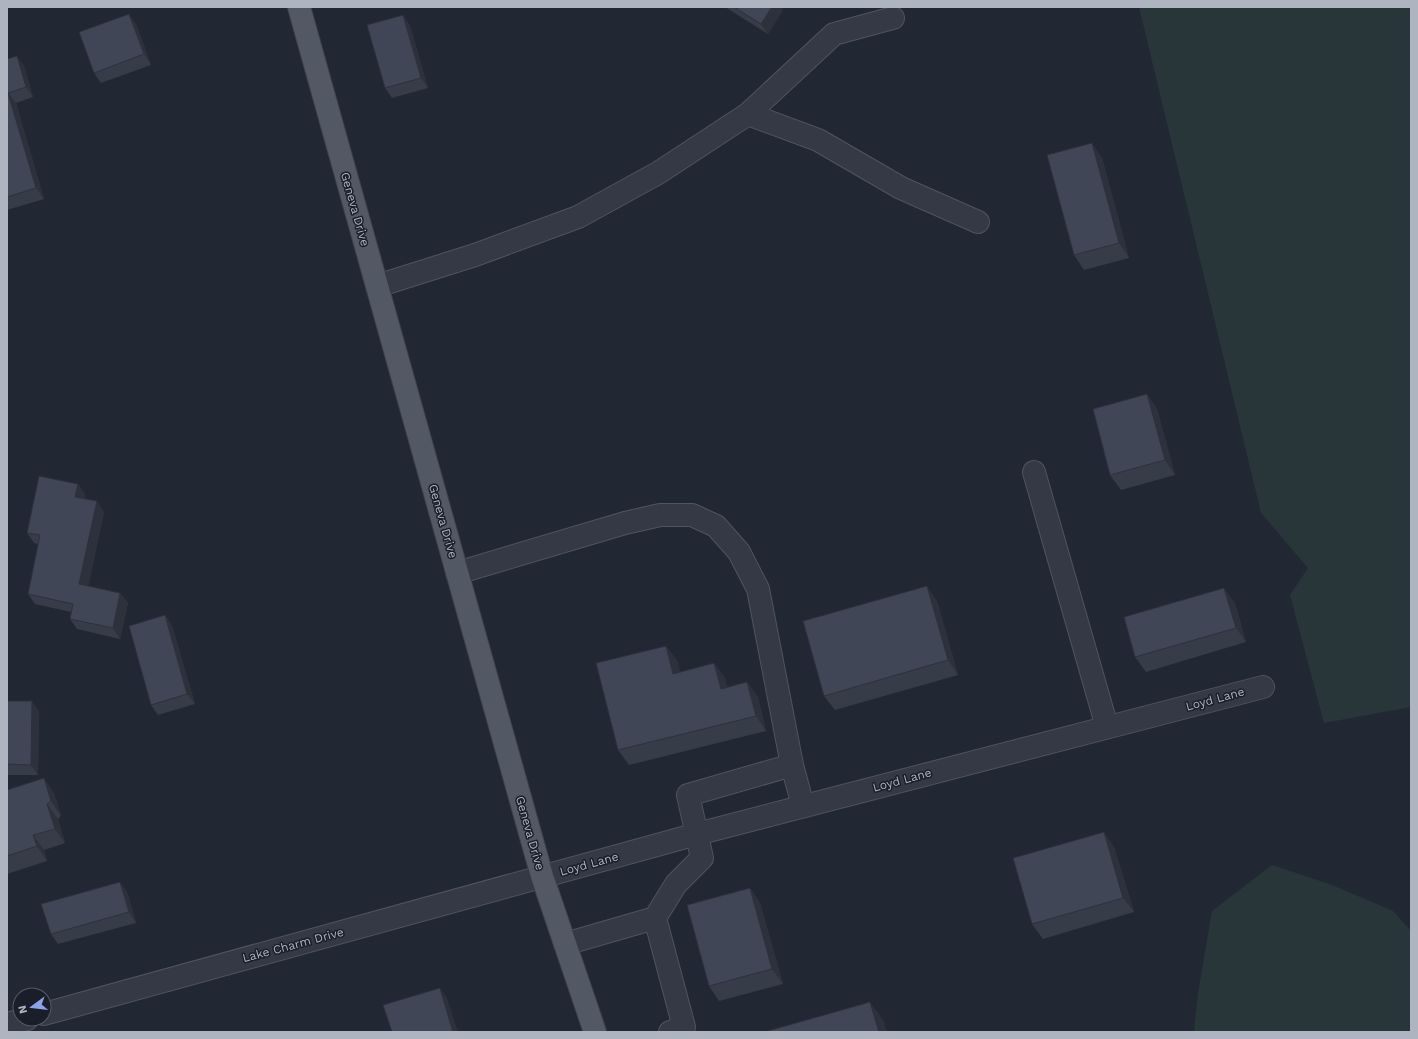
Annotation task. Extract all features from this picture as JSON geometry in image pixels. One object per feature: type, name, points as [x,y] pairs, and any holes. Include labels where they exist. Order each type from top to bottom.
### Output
[{"type":"main road","name":"Geneva Drive","points":[[299,7],[542,876],[595,1032]]},
{"type":"street","points":[[377,286],[475,255],[578,217],[658,173],[748,114],[834,34],[893,18]]},
{"type":"street","points":[[748,114],[818,140],[901,188],[978,222]]},
{"type":"street","points":[[1034,472],[1107,727]]},
{"type":"street","points":[[457,573],[625,523],[660,516],[692,515],[716,526],[739,552],[758,590],[792,765],[803,806]]},
{"type":"street","name":"Loyd Lane","points":[[542,876],[1263,686]]},
{"type":"street","points":[[565,944],[655,918],[676,884],[702,858],[688,795],[792,765]]},
{"type":"street","name":"Lake Charm Drive","points":[[52,1012],[542,876]]},
{"type":"street","points":[[655,918],[684,1027],[670,1032]]},
{"type":"shaded area","points":[[1139,7],[1411,7],[1411,707],[1324,723],[1290,595],[1308,568],[1261,513]]},
{"type":"shaded area","points":[[1272,865],[1332,885],[1393,911],[1411,931],[1411,1032],[1194,1032],[1198,993],[1212,911]]},
{"type":"building","points":[[734,7],[772,7],[761,24]]},
{"type":"building","points":[[129,14],[144,54],[94,73],[79,32]]},
{"type":"building","points":[[403,15],[421,78],[385,88],[367,25]]},
{"type":"building","points":[[17,56],[26,87],[8,93],[36,188],[7,197],[7,59]]},
{"type":"building","points":[[1092,143],[1119,243],[1074,255],[1047,155]]},
{"type":"building","points":[[1147,394],[1165,460],[1110,475],[1093,409]]},
{"type":"building","points":[[39,476],[78,484],[75,497],[97,501],[79,584],[120,593],[113,628],[70,619],[73,604],[28,594],[40,535],[27,533]]},
{"type":"building","points":[[927,586],[948,660],[824,696],[803,621]]},
{"type":"building","points":[[1224,588],[1236,628],[1135,657],[1124,617]]},
{"type":"building","points":[[165,615],[187,694],[151,705],[129,626]]},
{"type":"building","points":[[666,646],[673,674],[714,663],[721,689],[747,682],[756,716],[618,750],[596,663]]},
{"type":"building","points":[[7,701],[32,701],[31,765],[7,764]]},
{"type":"building","points":[[44,778],[51,801],[47,804],[55,829],[33,835],[37,846],[7,856],[7,790]]},
{"type":"building","points":[[1104,832],[1123,898],[1032,924],[1013,858]]},
{"type":"building","points":[[120,882],[129,912],[51,934],[41,904]]},
{"type":"building","points":[[750,888],[772,969],[709,986],[687,905]]},
{"type":"building","points":[[440,988],[453,1032],[392,1032],[383,1005]]},
{"type":"building","points":[[870,1002],[879,1032],[764,1032]]}]
